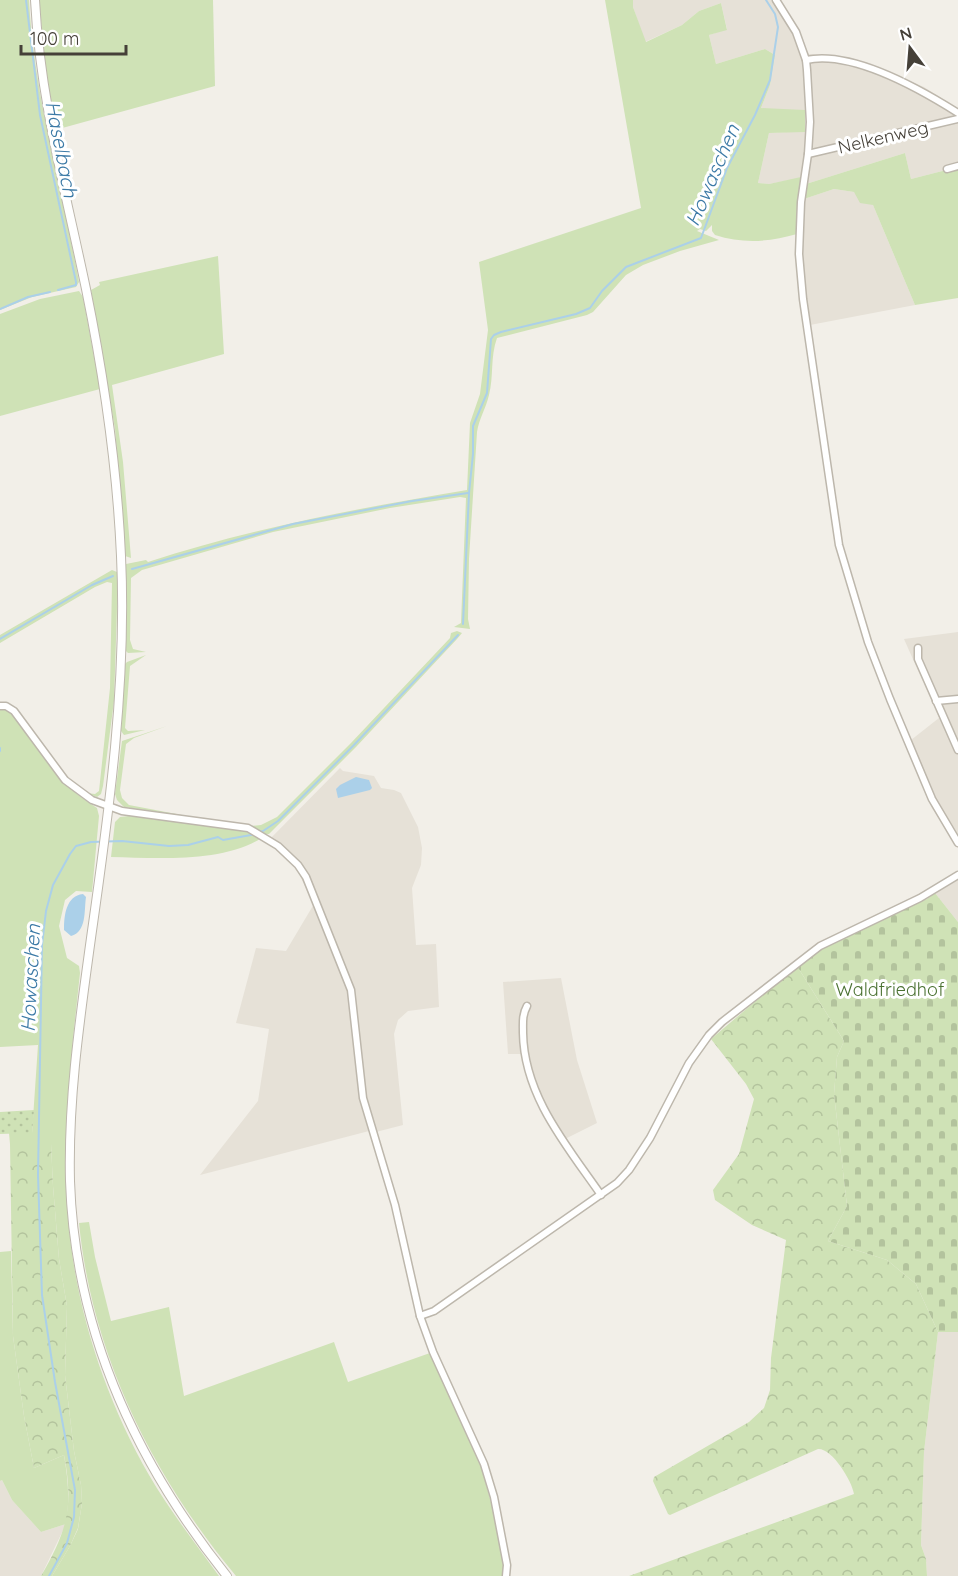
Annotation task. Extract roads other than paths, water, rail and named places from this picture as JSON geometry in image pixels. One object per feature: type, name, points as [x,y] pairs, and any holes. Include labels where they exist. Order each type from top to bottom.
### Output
[{"type":"street","points":[[35,0],[43,85],[53,141],[97,346],[115,465],[122,560],[122,641],[116,738],[73,1085],[70,1184],[76,1245],[96,1333],[130,1426],[154,1473],[184,1519],[227,1576]]},
{"type":"street","points":[[776,0],[796,32],[806,60],[810,122],[801,202],[799,254],[803,299],[839,545],[868,642],[929,793],[955,832],[958,843]]},
{"type":"street","points":[[806,60],[818,58],[836,61],[889,75],[928,94],[958,113]]},
{"type":"street","name":"Nelkenweg","points":[[808,154],[958,119]]},
{"type":"street","points":[[947,169],[958,166]]},
{"type":"street","points":[[918,648],[918,659],[958,750]]},
{"type":"street","points":[[936,701],[958,699]]},
{"type":"street","points":[[0,706],[6,706],[14,711],[65,780],[83,795],[122,811],[232,825],[252,830],[289,855],[306,877],[351,990],[363,1098],[395,1205],[420,1316],[433,1352],[484,1464],[494,1497],[507,1565],[506,1576]]},
{"type":"street","points":[[420,1316],[434,1311],[617,1183],[636,1161],[651,1138],[689,1063],[722,1022],[820,946],[920,898],[958,875]]},
{"type":"street","points":[[526,1006],[522,1015],[523,1042],[536,1093],[548,1118],[601,1194]]},
{"type":"water","points":[[356,777],[369,780],[372,788],[338,798],[336,789]]},
{"type":"water","points":[[83,894],[86,897],[82,925],[76,934],[71,936],[64,930],[67,907],[73,898]]},
{"type":"waterway","name":"Haselbach","points":[[26,0],[40,115],[76,282],[76,285],[58,290]]},
{"type":"waterway","name":"Howaschen","points":[[463,624],[473,426],[487,393],[491,339],[501,332],[576,314],[590,308],[602,291],[626,267],[701,238],[727,168],[755,115],[770,80],[778,27],[775,14],[766,0]]},
{"type":"waterway","name":"Haselbach","points":[[0,309],[28,297],[50,292]]},
{"type":"waterway","points":[[132,569],[293,524],[412,501],[468,493]]},
{"type":"waterway","points":[[0,639],[92,585],[113,576]]},
{"type":"waterway","name":"Howaschen","points":[[49,1576],[67,1543],[74,1517],[75,1490],[42,1295],[38,1175],[42,945],[46,911],[53,885],[76,846],[91,842],[122,841],[169,846],[188,845],[218,837],[223,840],[263,831],[278,821],[353,746],[458,635]]},
{"type":"park label","name":"Waldfriedhof","points":[[890,989]]}]
